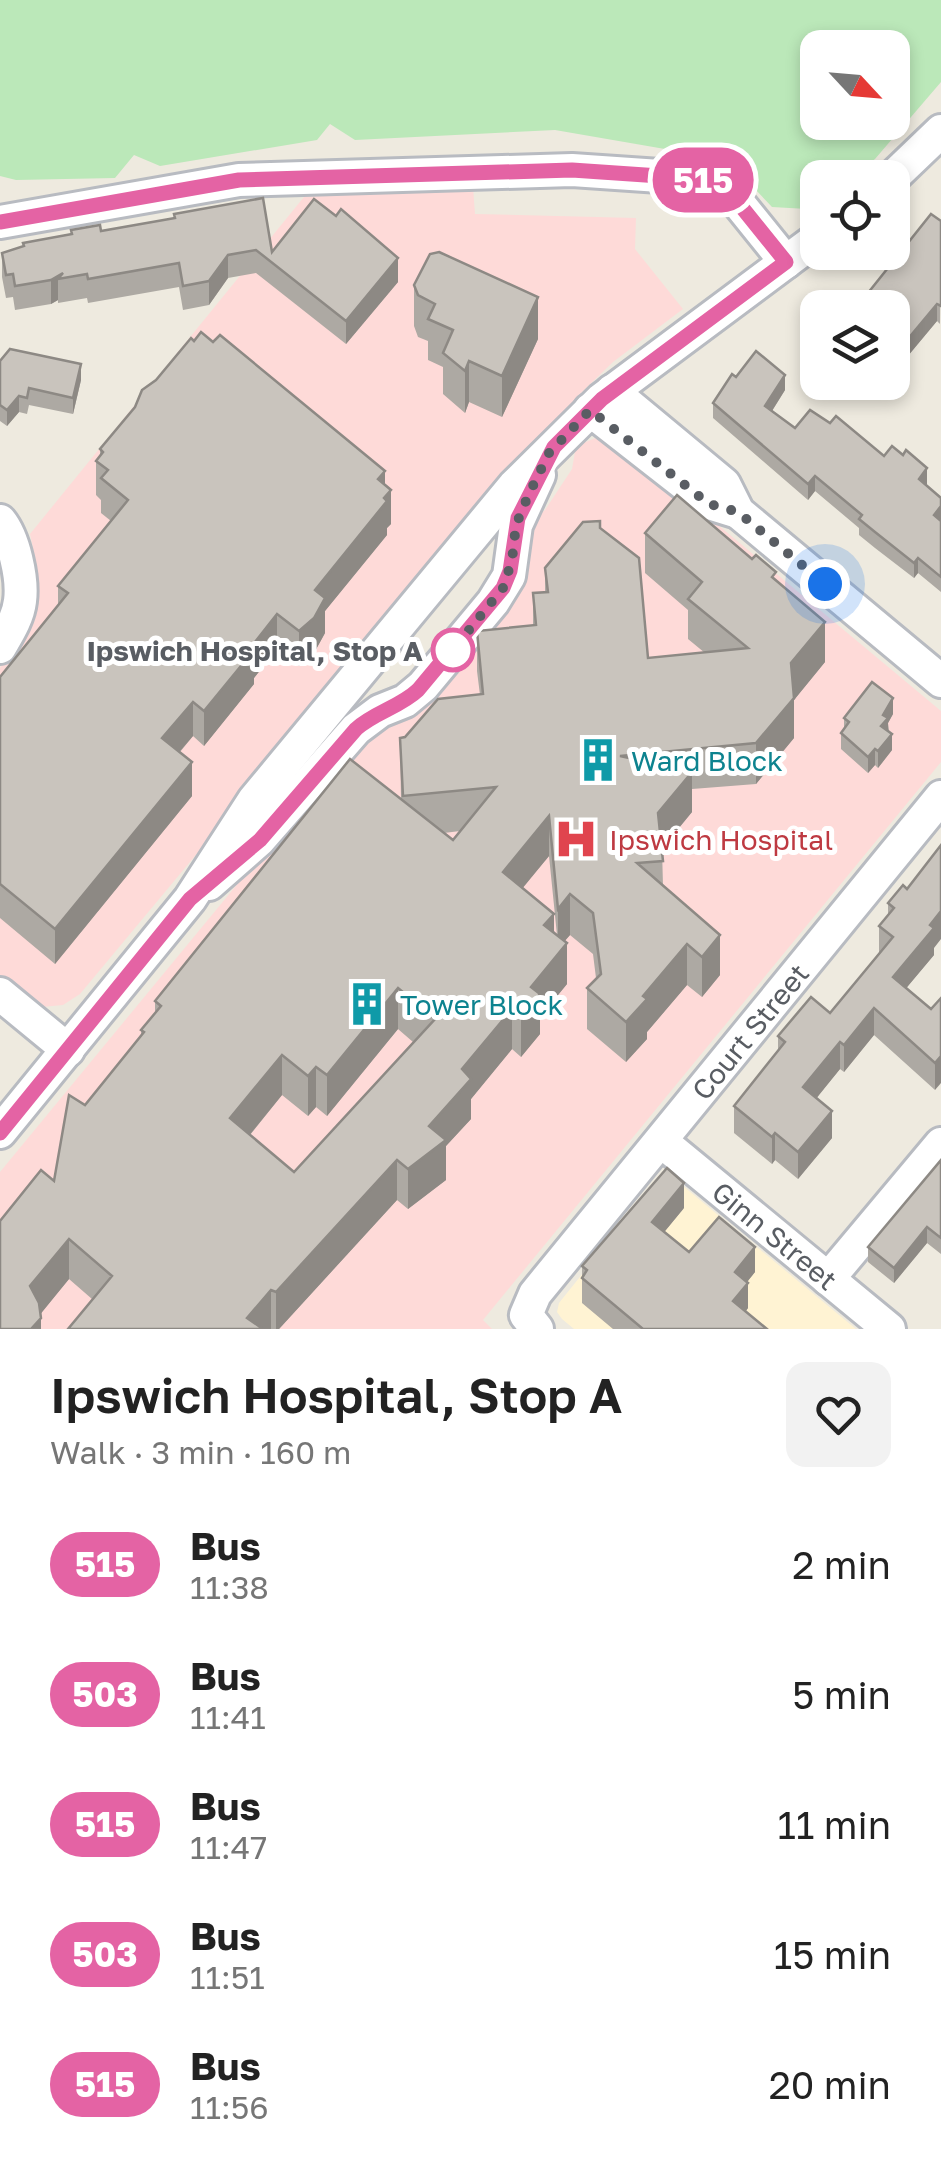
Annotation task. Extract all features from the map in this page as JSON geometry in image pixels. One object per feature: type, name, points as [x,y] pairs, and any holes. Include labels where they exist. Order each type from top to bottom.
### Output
[{"type":"street","points":[[910,161],[941,131]]},
{"type":"street","points":[[0,222],[239,180],[572,170],[712,183],[736,200],[786,262]]},
{"type":"street","points":[[0,1132],[194,892],[246,811],[514,486],[601,400],[800,252]]},
{"type":"street","points":[[601,400],[709,504],[738,512],[941,681]]},
{"type":"street","points":[[194,892],[260,840],[367,720],[423,686],[493,602],[507,580],[518,518],[549,453]]},
{"type":"street","points":[[0,521],[13,551],[20,601],[12,627],[0,647]]},
{"type":"street","points":[[448,566],[487,554],[500,562],[507,580]]},
{"type":"street","points":[[354,679],[368,698],[399,704]]},
{"type":"street","name":"Court Street","points":[[537,1329],[527,1317],[527,1308],[559,1264],[941,797]]},
{"type":"street","points":[[0,994],[68,1050]]},
{"type":"street","name":"Ginn Street","points":[[661,1141],[889,1329]]},
{"type":"street","points":[[828,1279],[941,1144]]},
{"type":"shaded area","points":[[473,187],[475,214],[636,218],[635,249],[683,309],[613,362],[581,393],[80,994],[63,1005],[41,1007],[0,982],[0,668],[30,619],[37,597],[37,567],[30,534],[308,192]]},
{"type":"shaded area","name":"Ipswich Hospital","points":[[598,437],[621,444],[941,711],[941,762],[483,1320],[492,1329],[0,1329],[0,1172],[362,733],[403,712],[529,522],[545,510],[572,469],[576,446]]},
{"type":"shaded area","points":[[677,1181],[856,1329],[574,1329],[557,1312],[559,1303],[656,1182]]},
{"type":"green space","points":[[0,0],[941,0],[941,82],[910,118],[910,30],[800,30],[800,140],[891,140],[874,160],[800,160],[800,209],[772,207],[737,170],[717,158],[555,130],[355,140],[330,124],[317,140],[160,166],[134,155],[115,178],[16,180],[0,176]]},
{"type":"building","points":[[263,198],[272,252],[314,199],[336,216],[341,209],[398,258],[346,321],[256,250],[228,255],[209,281],[183,286],[179,263],[88,279],[87,274],[58,279],[63,273],[51,280],[15,286],[13,274],[6,275],[2,253],[24,246],[23,243],[72,234],[71,230],[100,225],[101,231]]},
{"type":"building","points":[[931,214],[941,221],[941,306],[937,304],[910,336],[910,290],[870,290],[886,270],[910,270],[910,240]]},
{"type":"building","points":[[439,252],[538,297],[502,376],[469,361],[465,371],[443,353],[453,330],[428,319],[435,304],[418,295],[414,285],[430,254]]},
{"type":"building","points":[[201,332],[213,342],[220,335],[385,471],[378,479],[391,490],[384,498],[387,501],[315,590],[325,598],[314,618],[299,631],[277,614],[251,647],[254,650],[204,711],[193,702],[162,738],[192,762],[55,929],[0,884],[0,677],[68,593],[58,586],[128,500],[101,478],[108,470],[96,461],[103,452],[100,449],[135,407],[142,390]]},
{"type":"building","points":[[10,349],[81,364],[73,398],[29,388],[27,398],[19,396],[7,410],[0,405],[0,361]]},
{"type":"building","points":[[756,351],[785,375],[765,406],[795,428],[810,410],[830,423],[836,416],[884,456],[892,446],[903,455],[906,450],[927,468],[919,479],[941,498],[941,506],[934,515],[941,521],[941,577],[918,558],[914,563],[875,532],[859,519],[862,515],[815,476],[808,484],[713,403],[732,374],[736,377]]},
{"type":"building","points":[[677,495],[752,559],[756,555],[776,572],[772,577],[825,622],[791,663],[794,698],[756,743],[620,756],[692,772],[658,813],[663,861],[637,863],[720,935],[702,957],[687,944],[626,1022],[587,988],[601,974],[593,913],[570,894],[558,909],[549,816],[503,872],[554,914],[544,925],[567,943],[531,987],[540,994],[521,1016],[512,1009],[462,1069],[471,1079],[429,1126],[446,1140],[408,1169],[397,1160],[276,1292],[271,1290],[247,1318],[263,1329],[68,1329],[112,1276],[69,1239],[30,1286],[41,1318],[31,1329],[0,1329],[0,1221],[41,1170],[54,1181],[69,1095],[85,1105],[144,1032],[141,1030],[161,1006],[155,1001],[350,759],[453,840],[496,787],[403,796],[400,738],[438,699],[483,694],[477,631],[536,625],[533,593],[548,592],[545,568],[583,522],[600,521],[600,528],[639,558],[648,658],[748,648],[688,599],[702,582],[645,533]],"holes":[[[398,988],[435,1019],[294,1172],[230,1118],[282,1055],[308,1076],[316,1067],[327,1075]]]},
{"type":"building","points":[[872,682],[893,698],[883,715],[888,718],[881,726],[892,734],[868,757],[841,733],[849,722],[844,718]]},
{"type":"building","points":[[941,845],[941,911],[930,925],[934,928],[893,977],[931,1009],[941,998],[941,1056],[935,1063],[874,1008],[803,1087],[832,1111],[798,1152],[734,1106],[785,1042],[778,1036],[811,997],[830,1013],[893,937],[879,926],[894,908],[888,903],[903,885],[907,889]]},
{"type":"building","points":[[941,1160],[941,1238],[927,1227],[894,1268],[868,1247]]},
{"type":"building","points":[[667,1168],[684,1183],[652,1222],[689,1252],[719,1217],[755,1247],[735,1272],[748,1283],[733,1301],[767,1329],[643,1329],[582,1278],[587,1270],[582,1266]]},
{"type":"bus line","name":"515","points":[[0,222],[239,180],[572,170],[712,183],[736,200],[786,262],[602,399],[554,447],[518,518],[509,576],[493,602],[418,690],[356,729],[260,840],[190,899],[0,1133]]},
{"type":"place","name":"Ipswich Hospital, Stop A","points":[[453,650]]},
{"type":"place","name":"Ward Block","points":[[598,760]]},
{"type":"place","name":"Ipswich Hospital","points":[[576,839]]},
{"type":"place","name":"Tower Block","points":[[367,1004]]},
{"type":"route","points":[[453,650],[444,661],[503,588],[510,571],[518,518],[549,453],[590,410],[709,504],[738,512],[825,584]]}]
